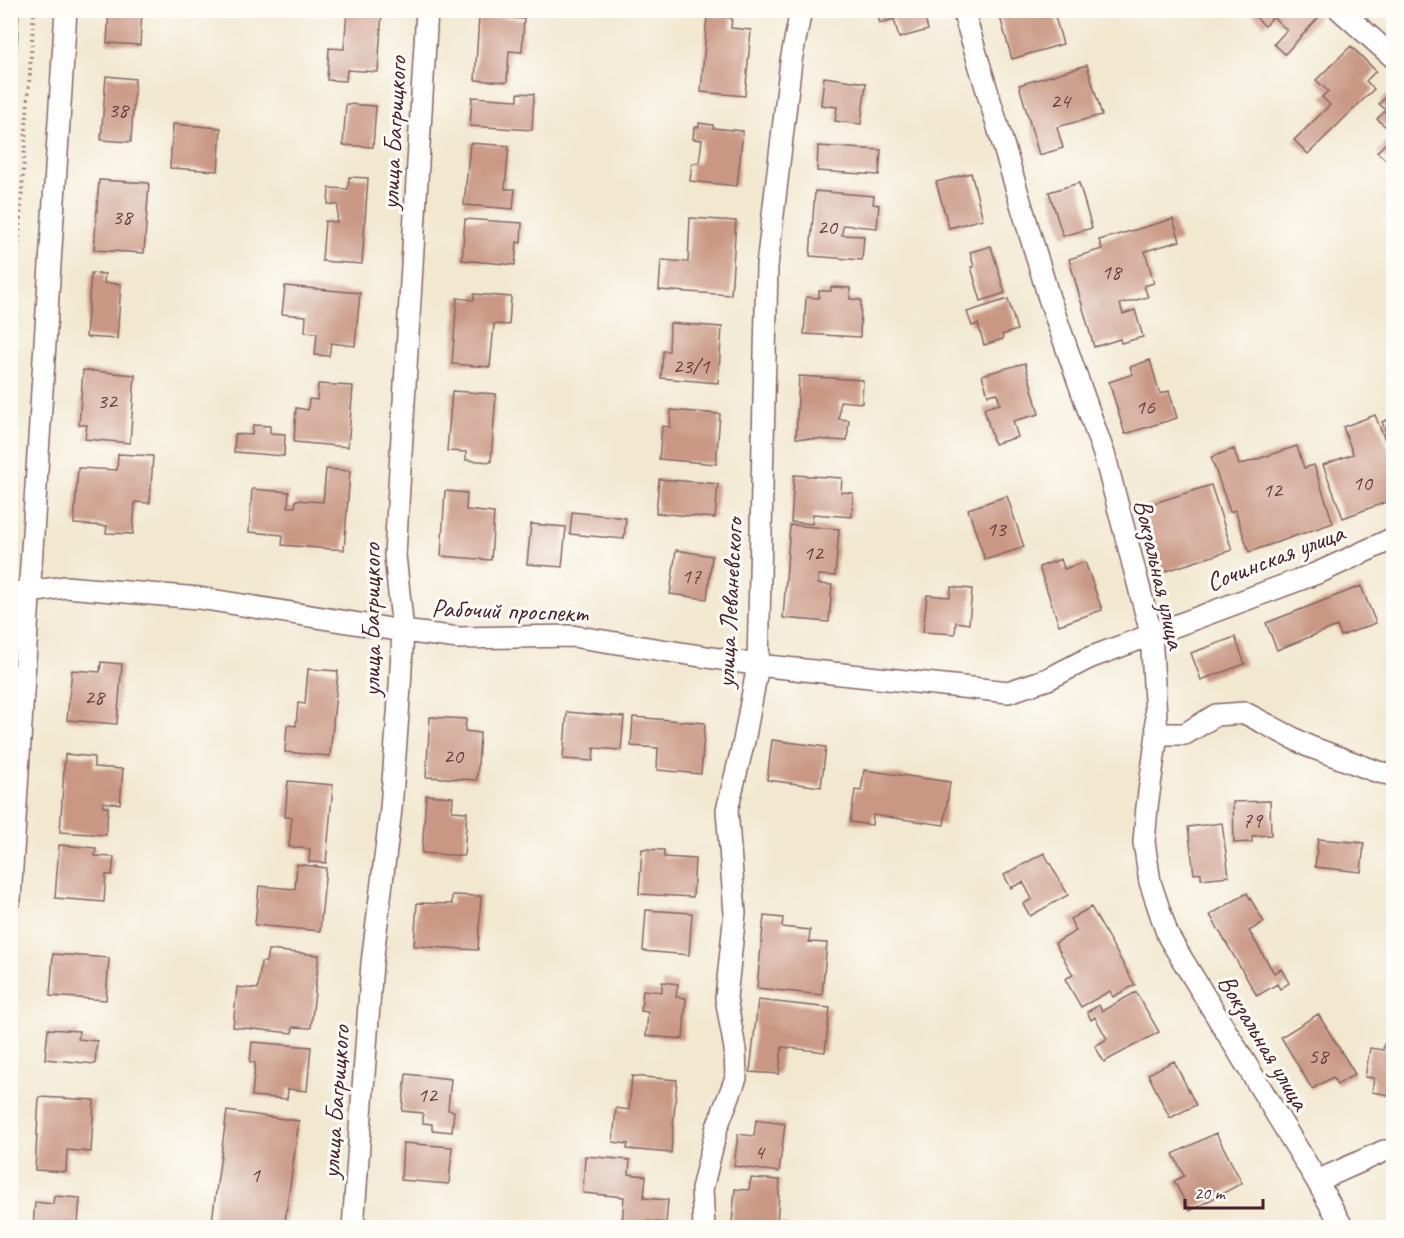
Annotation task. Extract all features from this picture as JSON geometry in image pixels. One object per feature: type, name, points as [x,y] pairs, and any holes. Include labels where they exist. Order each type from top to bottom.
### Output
[{"type":"street","points":[[10,899],[20,592],[66,10]]},
{"type":"street","name":"улица Багрицкого","points":[[353,1227],[372,963],[391,809],[403,631],[395,555],[427,10]]},
{"type":"street","name":"улица Леваневского","points":[[704,1227],[702,1189],[717,1127],[736,1078],[735,1049],[726,998],[735,913],[727,810],[744,741],[758,665],[767,266],[790,61],[801,10]]},
{"type":"street","name":"Вокзальная улица","points":[[963,10],[1049,298],[1105,456],[1152,633],[1157,734],[1144,842],[1150,882],[1168,936],[1343,1227]]},
{"type":"street","points":[[1340,10],[1394,58]]},
{"type":"street","name":"Сочинская улица","points":[[1008,692],[1048,680],[1089,658],[1152,633],[1320,572],[1394,538]]},
{"type":"street","name":"Рабочий проспект","points":[[20,592],[65,587],[199,598],[459,638],[572,636],[758,665],[1008,692]]},
{"type":"street","points":[[1157,734],[1185,734],[1216,715],[1245,713],[1308,746],[1378,772],[1394,775]]},
{"type":"street","points":[[1317,1181],[1384,1151],[1394,1151]]},
{"type":"path","points":[[10,369],[34,10]]},
{"type":"building","points":[[10,10],[19,10],[17,49],[10,49]]},
{"type":"building","points":[[109,10],[142,10],[140,45],[107,43]]},
{"type":"building","points":[[347,10],[382,10],[378,72],[347,70],[346,81],[327,80],[329,48],[344,49]]},
{"type":"building","points":[[876,10],[923,10],[928,30],[899,38],[894,19],[880,23]]},
{"type":"building","points":[[998,10],[1053,10],[1063,44],[1012,59]]},
{"type":"building","points":[[1256,10],[1312,10],[1319,17],[1285,54],[1274,44],[1287,30],[1273,17],[1265,26],[1252,14]]},
{"type":"building","points":[[707,15],[732,18],[731,28],[751,30],[745,96],[701,92]]},
{"type":"building","points":[[479,16],[524,19],[522,52],[509,51],[507,82],[475,80]]},
{"type":"building","points":[[1351,46],[1376,71],[1366,81],[1374,89],[1308,154],[1294,140],[1330,105],[1322,97],[1328,91],[1316,80]]},
{"type":"building","points":[[1087,65],[1102,115],[1057,127],[1063,148],[1039,155],[1019,85]]},
{"type":"building","points":[[106,76],[135,79],[131,142],[101,140]]},
{"type":"building","points":[[824,77],[866,83],[861,124],[835,121],[837,107],[821,105]]},
{"type":"building","points":[[1394,89],[1394,134],[1377,119],[1386,110],[1379,104]]},
{"type":"building","points":[[518,93],[534,94],[532,130],[470,126],[472,97],[518,100]]},
{"type":"building","points":[[346,104],[376,106],[373,147],[343,145]]},
{"type":"building","points":[[699,123],[713,125],[713,128],[743,131],[737,186],[690,181],[692,163],[699,163],[702,140],[693,139],[694,127],[699,127]]},
{"type":"building","points":[[173,124],[221,128],[218,171],[170,168]]},
{"type":"building","points":[[1394,135],[1394,167],[1377,152]]},
{"type":"building","points":[[470,143],[509,146],[505,189],[515,189],[513,209],[464,205]]},
{"type":"building","points":[[818,146],[881,150],[879,175],[817,171]]},
{"type":"building","points":[[971,173],[983,219],[949,228],[936,182]]},
{"type":"building","points":[[349,177],[368,178],[362,264],[322,261],[325,221],[337,222],[338,205],[328,204],[329,188],[348,189]]},
{"type":"building","points":[[99,180],[149,183],[144,253],[94,250]]},
{"type":"building","points":[[1079,183],[1092,228],[1063,236],[1049,192]]},
{"type":"building","points":[[815,191],[874,196],[873,204],[879,205],[877,228],[843,225],[842,235],[864,236],[862,260],[810,256]]},
{"type":"building","points":[[690,218],[736,221],[731,295],[659,290],[661,260],[688,262]]},
{"type":"building","points":[[465,219],[522,223],[521,243],[517,242],[515,265],[462,260]]},
{"type":"building","points":[[1173,219],[1180,241],[1145,251],[1154,283],[1144,286],[1148,297],[1120,304],[1123,314],[1135,310],[1143,337],[1121,343],[1120,339],[1094,347],[1069,259],[1102,249],[1099,240]]},
{"type":"building","points":[[991,246],[1005,293],[981,301],[971,267],[974,267],[970,252]]},
{"type":"building","points":[[91,273],[105,274],[104,283],[121,284],[117,339],[86,337]]},
{"type":"building","points":[[285,286],[360,293],[355,346],[331,343],[329,356],[315,355],[317,333],[305,332],[306,316],[282,314]]},
{"type":"building","points":[[831,287],[850,288],[850,299],[861,300],[860,337],[804,334],[806,297],[819,298],[819,291],[831,291]]},
{"type":"building","points":[[474,294],[511,297],[509,325],[494,324],[490,367],[452,364],[457,298],[474,300]]},
{"type":"building","points":[[1008,299],[1017,330],[1002,335],[1003,339],[984,345],[978,324],[972,326],[967,312]]},
{"type":"building","points":[[670,323],[722,327],[718,383],[661,378],[663,351],[669,351]]},
{"type":"building","points":[[1150,360],[1160,394],[1169,391],[1177,418],[1125,434],[1109,382],[1133,374],[1130,367]]},
{"type":"building","points":[[1025,363],[1039,414],[1013,421],[1018,437],[994,444],[984,408],[1000,404],[997,393],[988,395],[982,375]]},
{"type":"building","points":[[83,370],[135,375],[130,443],[85,439],[87,425],[79,425]]},
{"type":"building","points":[[799,376],[863,380],[862,403],[840,401],[839,419],[849,420],[847,441],[796,438]]},
{"type":"building","points":[[318,384],[353,386],[348,447],[294,442],[296,408],[308,410],[309,399],[317,400]]},
{"type":"building","points":[[452,391],[496,394],[491,462],[466,460],[466,452],[447,451]]},
{"type":"building","points":[[671,410],[720,414],[716,464],[659,459],[662,426],[670,427]]},
{"type":"building","points":[[1375,415],[1394,462],[1394,499],[1343,518],[1323,465],[1353,454],[1343,427]]},
{"type":"building","points":[[1394,417],[1394,449],[1393,449],[1382,422]]},
{"type":"building","points":[[253,425],[270,426],[270,433],[285,434],[284,456],[234,452],[235,434],[252,435]]},
{"type":"building","points":[[1297,446],[1304,468],[1314,465],[1333,523],[1249,552],[1235,510],[1230,512],[1211,457],[1234,449],[1239,465]]},
{"type":"building","points":[[118,454],[153,456],[150,503],[135,502],[133,534],[106,533],[107,526],[74,524],[78,468],[117,470]]},
{"type":"building","points":[[326,469],[350,471],[344,550],[282,545],[283,535],[249,532],[252,489],[289,492],[288,507],[295,507],[296,500],[323,502]]},
{"type":"building","points":[[794,475],[842,478],[841,492],[853,493],[852,517],[813,514],[812,524],[791,522]]},
{"type":"building","points":[[659,479],[718,484],[715,518],[656,513]]},
{"type":"building","points":[[1211,485],[1232,550],[1163,572],[1142,507]]},
{"type":"building","points":[[445,491],[467,493],[466,510],[494,513],[491,560],[441,556]]},
{"type":"building","points":[[1007,496],[1024,547],[985,560],[968,509]]},
{"type":"building","points":[[572,512],[626,518],[624,539],[570,534]]},
{"type":"building","points":[[531,524],[566,527],[562,567],[527,564]]},
{"type":"building","points":[[790,525],[839,529],[835,576],[818,575],[818,584],[832,585],[829,622],[783,618]]},
{"type":"building","points":[[676,550],[712,556],[707,599],[670,594]]},
{"type":"building","points":[[1061,559],[1064,569],[1085,562],[1102,610],[1059,625],[1039,567]]},
{"type":"building","points":[[1361,586],[1376,623],[1341,636],[1337,626],[1277,650],[1266,623]]},
{"type":"building","points":[[951,587],[972,589],[969,624],[956,622],[955,634],[923,632],[927,595],[950,597]]},
{"type":"building","points":[[1235,637],[1245,664],[1201,680],[1191,653]]},
{"type":"building","points":[[101,662],[122,664],[117,724],[67,720],[72,670],[100,672]]},
{"type":"building","points":[[308,669],[338,671],[330,756],[285,752],[287,725],[296,726],[298,703],[305,704]]},
{"type":"building","points":[[567,712],[624,717],[621,750],[594,748],[593,761],[563,759]]},
{"type":"building","points":[[430,717],[466,719],[465,731],[480,733],[477,780],[426,777]]},
{"type":"building","points":[[633,717],[705,723],[701,774],[657,770],[658,748],[631,746]]},
{"type":"building","points":[[772,740],[826,747],[821,787],[767,780]]},
{"type":"building","points":[[65,754],[94,757],[94,767],[123,769],[120,804],[103,802],[103,807],[108,807],[106,835],[60,832]]},
{"type":"building","points":[[864,770],[950,782],[944,825],[873,815],[872,825],[850,822],[855,790],[861,791]]},
{"type":"building","points":[[288,781],[333,785],[326,863],[309,862],[310,849],[289,847],[292,817],[285,817]]},
{"type":"building","points":[[426,795],[453,797],[452,811],[467,812],[464,856],[422,853]]},
{"type":"building","points":[[1270,801],[1271,835],[1252,836],[1252,842],[1234,843],[1233,802]]},
{"type":"building","points":[[1222,823],[1229,876],[1201,879],[1201,873],[1194,874],[1188,827]]},
{"type":"building","points":[[1318,839],[1364,843],[1361,872],[1315,867]]},
{"type":"building","points":[[59,845],[96,848],[95,856],[114,857],[112,875],[106,875],[104,902],[55,898]]},
{"type":"building","points":[[642,849],[664,850],[664,857],[695,859],[693,897],[639,894]]},
{"type":"building","points":[[1044,853],[1068,895],[1030,916],[1023,904],[1032,899],[1023,882],[1011,888],[1004,875]]},
{"type":"building","points":[[297,864],[326,868],[320,931],[255,925],[259,886],[295,889]]},
{"type":"building","points":[[1247,893],[1264,922],[1249,931],[1274,973],[1281,969],[1289,983],[1280,989],[1277,984],[1257,996],[1210,915]]},
{"type":"building","points":[[452,895],[481,896],[478,950],[414,946],[417,903],[452,904]]},
{"type":"building","points":[[1091,907],[1135,985],[1113,997],[1110,991],[1081,1007],[1065,979],[1073,975],[1055,943],[1076,931],[1070,919]]},
{"type":"building","points":[[646,910],[692,913],[689,955],[643,951]]},
{"type":"building","points":[[764,916],[783,918],[782,927],[810,930],[809,942],[827,943],[822,995],[757,988]]},
{"type":"building","points":[[268,950],[319,955],[311,1028],[293,1027],[292,1033],[233,1027],[237,987],[258,989],[261,962],[266,962]]},
{"type":"building","points":[[53,954],[109,958],[106,1000],[50,996]]},
{"type":"building","points":[[662,982],[678,984],[676,997],[686,998],[683,1039],[646,1036],[648,1012],[641,1011],[643,990],[662,992]]},
{"type":"building","points":[[1136,992],[1159,1032],[1104,1062],[1095,1046],[1107,1039],[1095,1017],[1091,1020],[1087,1012],[1099,1005],[1102,1011]]},
{"type":"building","points":[[758,1000],[830,1008],[825,1052],[782,1047],[779,1074],[750,1072]]},
{"type":"building","points":[[1318,1014],[1355,1074],[1337,1085],[1333,1077],[1312,1089],[1281,1037]]},
{"type":"building","points":[[48,1029],[79,1031],[78,1039],[97,1041],[95,1064],[45,1059]]},
{"type":"building","points":[[252,1042],[311,1047],[307,1091],[288,1089],[287,1099],[252,1096],[255,1063],[250,1062]]},
{"type":"building","points":[[1384,1044],[1394,1045],[1394,1096],[1372,1092],[1374,1078],[1365,1077],[1370,1048],[1383,1050]]},
{"type":"building","points":[[1174,1061],[1196,1105],[1170,1118],[1148,1074]]},
{"type":"building","points":[[406,1074],[451,1079],[448,1110],[454,1111],[452,1132],[432,1130],[432,1124],[423,1123],[423,1113],[402,1111]]},
{"type":"building","points":[[632,1076],[677,1080],[671,1153],[627,1149],[628,1144],[613,1142],[616,1108],[629,1110]]},
{"type":"building","points":[[39,1097],[94,1100],[91,1152],[67,1150],[66,1172],[35,1170]]},
{"type":"building","points":[[227,1111],[299,1121],[284,1228],[211,1228]]},
{"type":"building","points":[[756,1120],[785,1124],[779,1172],[734,1166],[738,1134],[754,1136]]},
{"type":"building","points":[[1216,1133],[1242,1183],[1190,1211],[1174,1181],[1184,1176],[1173,1154]]},
{"type":"building","points":[[403,1143],[452,1147],[449,1184],[401,1180]]},
{"type":"building","points":[[585,1156],[630,1160],[629,1174],[646,1176],[644,1198],[668,1200],[666,1223],[647,1221],[646,1227],[622,1225],[624,1197],[583,1193]]},
{"type":"building","points":[[751,1178],[780,1180],[777,1224],[787,1225],[787,1228],[758,1228],[758,1225],[732,1223],[735,1189],[749,1190]]},
{"type":"building","points":[[54,1196],[80,1198],[78,1224],[89,1225],[88,1228],[33,1228],[35,1202],[53,1204]]}]
